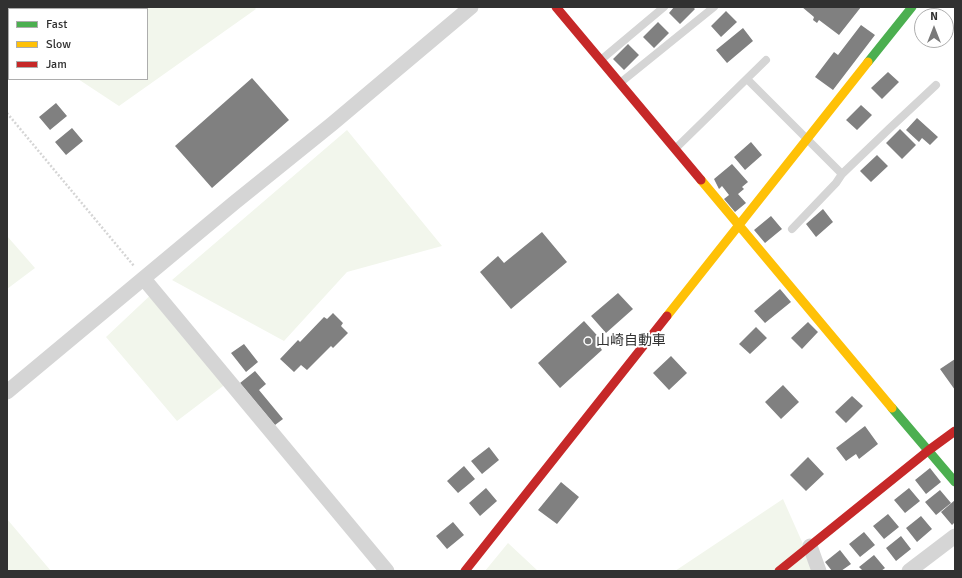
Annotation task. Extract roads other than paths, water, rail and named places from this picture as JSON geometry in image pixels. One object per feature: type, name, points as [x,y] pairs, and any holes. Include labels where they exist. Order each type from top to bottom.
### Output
[{"type":"street","points":[[7,392],[234,203],[332,124],[471,7]]},
{"type":"street","points":[[556,7],[955,482]]},
{"type":"street","points":[[465,571],[912,7]]},
{"type":"street","points":[[144,278],[387,571]]},
{"type":"street","points":[[779,571],[929,450],[955,431]]},
{"type":"street","points":[[909,571],[955,536]]},
{"type":"street","points":[[810,546],[819,571]]},
{"type":"lane","points":[[601,60],[664,7]]},
{"type":"lane","points":[[620,83],[714,7]]},
{"type":"lane","points":[[675,149],[766,60]]},
{"type":"lane","points":[[747,79],[842,174]]},
{"type":"lane","points":[[792,229],[836,183],[842,174],[936,85]]},
{"type":"place","name":"山崎自動車","points":[[588,341]]}]
